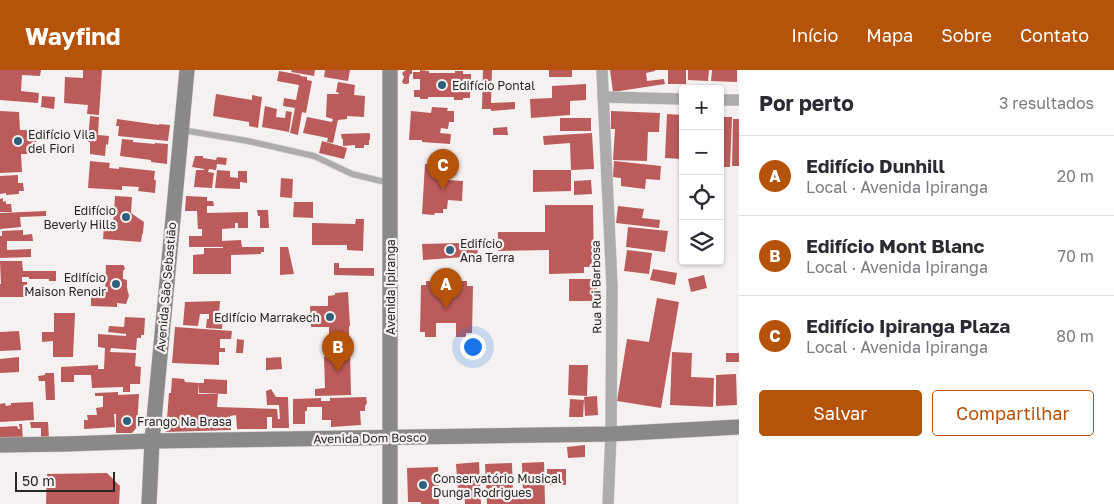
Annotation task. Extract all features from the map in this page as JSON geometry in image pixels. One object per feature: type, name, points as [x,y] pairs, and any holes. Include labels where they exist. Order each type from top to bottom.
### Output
[{"type":"street","name":"Avenida São Sebastião","points":[[148,504],[152,441],[187,70]]},
{"type":"street","name":"Avenida Ipiranga","points":[[390,70],[390,504]]},
{"type":"street","name":"Rua Rui Barbosa","points":[[602,70],[612,287],[611,434],[608,504]]},
{"type":"street","points":[[603,97],[679,99]]},
{"type":"street","points":[[724,100],[739,100]]},
{"type":"street","name":"Avenida Dom Bosco","points":[[0,445],[611,434],[739,427]]},
{"type":"lane","points":[[181,130],[248,141],[314,156],[352,174],[390,182]]},
{"type":"building","points":[[0,70],[41,70],[40,76],[22,75],[21,91],[39,93],[38,103],[0,100]]},
{"type":"building","points":[[83,70],[102,70],[99,115],[87,114],[88,105],[64,103],[65,77],[83,78]]},
{"type":"building","points":[[292,70],[315,70],[314,76],[291,72]]},
{"type":"building","points":[[325,70],[350,70],[348,81],[324,77]]},
{"type":"building","points":[[406,70],[412,70],[412,74],[410,74],[409,83],[404,84],[402,82],[404,77],[402,73]]},
{"type":"building","name":"Edifício Pontal","points":[[420,70],[429,71],[429,73],[455,73],[455,71],[463,71],[463,74],[471,74],[471,80],[465,80],[465,91],[470,91],[470,98],[454,100],[454,97],[428,97],[428,99],[420,99],[420,97],[414,97],[414,90],[420,90],[420,79],[413,79],[413,72],[420,72]]},
{"type":"building","points":[[483,70],[492,70],[491,103],[515,102],[515,109],[491,111],[491,109],[482,109]]},
{"type":"building","points":[[549,70],[572,70],[572,77],[549,77]]},
{"type":"building","points":[[610,70],[655,70],[646,73],[647,81],[664,79],[665,84],[613,92]]},
{"type":"building","points":[[668,70],[686,70],[686,84],[668,84]]},
{"type":"building","points":[[688,70],[709,70],[708,81],[688,80]]},
{"type":"building","points":[[712,70],[737,70],[737,82],[711,81]]},
{"type":"building","points":[[279,71],[301,75],[307,77],[307,80],[312,81],[306,113],[302,112],[298,135],[290,133],[295,108],[283,106],[284,98],[296,100],[299,85],[277,81]]},
{"type":"building","points":[[338,82],[355,85],[354,95],[365,96],[364,117],[347,116],[347,119],[338,120],[333,143],[327,142],[328,138],[303,133],[307,117],[332,122],[333,119],[326,117],[327,94],[339,94],[336,92]]},
{"type":"building","points":[[586,84],[586,100],[570,101],[570,115],[531,118],[530,99],[552,98],[552,86]]},
{"type":"building","points":[[216,94],[252,100],[252,95],[262,97],[258,128],[249,126],[249,122],[213,116]]},
{"type":"building","points":[[42,96],[55,97],[54,109],[41,107]]},
{"type":"building","points":[[265,106],[277,109],[276,117],[285,118],[286,111],[292,112],[289,132],[262,127]]},
{"type":"building","points":[[432,107],[448,108],[447,111],[454,111],[454,122],[449,122],[448,129],[441,128],[440,133],[451,134],[450,144],[409,140],[411,111],[431,113]]},
{"type":"building","name":"Edifício Vila del Fiori","points":[[0,111],[19,112],[20,130],[26,130],[29,132],[28,134],[36,136],[36,147],[27,154],[21,154],[22,172],[0,173]]},
{"type":"building","points":[[611,111],[660,113],[659,132],[648,132],[647,161],[613,160],[615,129],[611,129]]},
{"type":"building","points":[[667,114],[679,115],[679,159],[665,158]]},
{"type":"building","points":[[90,116],[99,117],[98,135],[109,136],[105,156],[90,154],[90,142],[88,142]]},
{"type":"building","points":[[724,117],[732,117],[730,167],[724,167]]},
{"type":"building","points":[[560,118],[591,118],[591,131],[560,131]]},
{"type":"building","points":[[117,119],[170,125],[168,141],[118,136],[119,126],[116,126]]},
{"type":"building","points":[[733,119],[739,119],[739,166],[732,166]]},
{"type":"building","points":[[507,127],[508,135],[493,135],[493,128]]},
{"type":"building","points":[[369,133],[369,145],[364,145],[364,148],[355,148],[355,145],[343,146],[341,134]]},
{"type":"building","points":[[592,133],[594,169],[571,170],[570,143],[544,145],[543,136]]},
{"type":"building","points":[[122,139],[133,140],[133,142],[168,144],[167,164],[120,156]]},
{"type":"building","points":[[322,141],[347,148],[344,159],[319,153]]},
{"type":"building","points":[[195,156],[216,160],[217,157],[227,158],[226,165],[217,164],[216,170],[209,169],[208,172],[214,173],[212,188],[194,187],[196,170],[204,170],[192,167]]},
{"type":"building","points":[[90,161],[110,163],[109,168],[119,169],[119,167],[155,171],[155,193],[138,191],[139,187],[122,186],[122,190],[88,188]]},
{"type":"building","points":[[614,161],[661,166],[660,180],[646,179],[645,189],[621,186],[621,178],[613,177]]},
{"type":"building","points":[[425,164],[445,167],[445,171],[449,171],[448,180],[463,181],[462,201],[448,200],[447,209],[443,209],[443,213],[435,213],[434,215],[422,214]]},
{"type":"building","points":[[217,170],[230,171],[230,177],[238,178],[238,171],[247,171],[247,183],[240,182],[240,189],[215,188]]},
{"type":"building","points":[[533,170],[571,170],[571,191],[533,192]]},
{"type":"building","points":[[18,175],[18,183],[23,183],[24,191],[19,191],[19,194],[0,194],[0,176]]},
{"type":"building","points":[[281,178],[293,179],[292,198],[280,197]]},
{"type":"building","points":[[591,180],[592,194],[574,195],[574,181]]},
{"type":"building","name":"Edifício Beverly Hills","points":[[115,196],[132,197],[131,213],[144,222],[141,242],[103,239],[104,227],[113,227]]},
{"type":"building","points":[[186,196],[207,197],[207,201],[213,201],[214,206],[207,206],[207,213],[248,212],[248,228],[238,228],[238,223],[235,223],[235,228],[222,229],[222,241],[241,240],[242,247],[264,247],[264,252],[261,252],[261,254],[231,255],[231,274],[193,274],[193,255],[204,254],[204,248],[223,247],[189,247],[189,236],[202,236],[202,229],[198,229],[197,211],[185,211]]},
{"type":"building","points":[[3,198],[3,202],[6,201],[6,204],[11,204],[12,212],[0,212],[0,199]]},
{"type":"building","points":[[294,202],[313,202],[313,218],[293,217]]},
{"type":"building","points":[[545,205],[593,205],[594,267],[584,267],[584,273],[549,274],[549,250],[498,251],[498,232],[545,232]]},
{"type":"building","points":[[618,206],[644,209],[642,218],[660,220],[659,228],[616,223]]},
{"type":"building","points":[[257,210],[268,210],[269,228],[260,228],[260,216],[258,216]]},
{"type":"building","points":[[46,211],[46,216],[20,217],[21,227],[0,229],[0,213]]},
{"type":"building","points":[[356,219],[364,219],[363,251],[347,250],[347,245],[312,245],[312,223],[355,224]]},
{"type":"building","points":[[628,227],[668,231],[665,252],[626,247]]},
{"type":"building","points":[[23,230],[23,235],[32,234],[33,241],[7,241],[7,250],[31,249],[31,257],[0,258],[0,236],[2,236],[2,231]]},
{"type":"building","name":"Edifício Ana Terra","points":[[477,241],[478,256],[423,260],[422,244]]},
{"type":"building","points":[[280,247],[288,247],[294,274],[280,275]]},
{"type":"building","points":[[627,250],[652,253],[649,274],[624,271]]},
{"type":"building","points":[[0,261],[22,261],[23,271],[56,271],[56,281],[22,277],[22,282],[27,282],[28,297],[0,297]]},
{"type":"building","points":[[334,263],[339,263],[339,268],[374,268],[374,276],[334,275]]},
{"type":"building","name":"Edifício Maison Renoir","points":[[106,265],[124,266],[123,279],[127,280],[129,296],[126,304],[117,303],[117,307],[91,306],[91,294],[105,294]]},
{"type":"building","points":[[653,269],[677,273],[675,285],[650,280]]},
{"type":"building","points":[[704,275],[707,288],[691,292],[688,279]]},
{"type":"building","points":[[569,279],[597,279],[597,301],[569,301]]},
{"type":"building","points":[[426,281],[437,281],[437,296],[456,296],[457,281],[467,281],[467,286],[473,286],[472,333],[466,333],[466,337],[456,337],[456,323],[436,323],[436,337],[425,337],[425,332],[420,332],[421,285],[426,285]]},
{"type":"building","name":"Edifício Marrakech","points":[[348,292],[349,339],[336,339],[336,336],[329,336],[329,327],[311,327],[310,306],[328,306],[328,296],[335,295],[335,293]]},
{"type":"building","points":[[657,298],[679,302],[661,408],[617,401],[627,339],[649,342]]},
{"type":"building","points":[[220,301],[219,314],[223,314],[222,329],[206,328],[209,314],[200,314],[198,326],[183,325],[185,302]]},
{"type":"building","points":[[54,313],[75,313],[73,357],[53,357],[53,341],[42,342],[42,332],[54,332]]},
{"type":"building","points":[[125,317],[145,318],[144,335],[141,335],[141,338],[137,338],[136,350],[111,348],[110,352],[136,353],[135,366],[141,367],[140,384],[130,384],[130,392],[123,392],[123,387],[92,388],[91,375],[74,375],[74,382],[61,382],[61,367],[98,365],[98,369],[104,369],[105,348],[98,347],[98,334],[126,336],[126,334],[108,332],[109,326],[124,327]]},
{"type":"building","points":[[175,327],[232,331],[231,339],[220,339],[220,348],[225,348],[225,352],[219,352],[219,365],[172,363]]},
{"type":"building","points":[[19,331],[21,350],[0,351],[0,332]]},
{"type":"building","points":[[237,339],[244,340],[243,353],[236,353]]},
{"type":"building","points":[[350,352],[351,395],[315,396],[315,389],[325,388],[324,357],[333,356],[333,353]]},
{"type":"building","points":[[672,352],[692,353],[691,377],[714,378],[713,407],[670,405]]},
{"type":"building","points":[[726,353],[739,353],[739,362],[726,362]]},
{"type":"building","points":[[19,357],[19,372],[0,373],[0,359]]},
{"type":"building","points":[[281,357],[282,369],[266,370],[266,358]]},
{"type":"building","points":[[569,365],[588,365],[587,396],[568,395]]},
{"type":"building","points":[[45,373],[54,373],[55,400],[46,400],[45,381],[39,381],[38,376],[45,375]]},
{"type":"building","points":[[736,374],[737,405],[716,406],[716,375]]},
{"type":"building","points":[[172,378],[184,379],[185,382],[199,383],[198,394],[218,394],[217,407],[277,409],[278,419],[280,419],[279,405],[267,405],[266,391],[271,389],[276,397],[288,397],[289,428],[272,428],[272,417],[267,417],[267,429],[237,429],[236,415],[230,416],[231,430],[166,432]]},
{"type":"building","points":[[204,379],[227,380],[227,394],[199,393],[199,383],[204,383]]},
{"type":"building","points":[[118,392],[118,395],[139,394],[137,427],[132,433],[116,433],[116,414],[114,414],[115,427],[84,429],[84,420],[88,420],[87,415],[97,415],[96,408],[103,407],[103,396],[95,396],[95,393]]},
{"type":"building","points":[[597,396],[598,415],[585,416],[584,397]]},
{"type":"building","points":[[366,397],[365,411],[360,411],[361,425],[331,427],[331,420],[322,420],[322,407],[307,407],[307,411],[305,411],[305,424],[293,424],[293,399],[321,398],[321,401],[330,401],[330,398]]},
{"type":"building","points":[[570,399],[584,400],[583,417],[569,417]]},
{"type":"building","points":[[33,402],[34,420],[0,422],[0,404],[5,403],[6,406],[11,405],[11,403]]},
{"type":"building","points":[[30,422],[48,422],[49,439],[41,440],[41,428],[31,428]]},
{"type":"building","points":[[19,424],[22,424],[23,442],[0,443],[0,427],[17,426],[20,429]]},
{"type":"building","points":[[585,445],[585,457],[568,458],[567,447]]},
{"type":"building","points":[[479,462],[481,504],[465,504],[464,490],[458,490],[456,464]]},
{"type":"building","points":[[544,462],[545,504],[487,504],[485,464],[512,463],[513,496],[523,495],[522,463]]},
{"type":"building","name":"Conservatório Musical Dunga Rodrigues","points":[[438,467],[439,504],[408,502],[407,468]]},
{"type":"building","points":[[547,469],[566,469],[566,485],[547,485]]},
{"type":"building","points":[[107,473],[120,486],[119,504],[46,504],[47,474]]},
{"type":"place","name":"Edifício Pontal","points":[[442,85]]},
{"type":"place","name":"Edifício Vila del Fiori","points":[[18,141]]},
{"type":"place","name":"Edifício Ipiranga Plaza","points":[[443,190]]},
{"type":"place","name":"Edifício Beverly Hills","points":[[126,217]]},
{"type":"place","name":"Edifício Ana Terra","points":[[450,250]]},
{"type":"place","name":"Edifício Maison Renoir","points":[[116,284]]},
{"type":"place","name":"Edifício Dunhill","points":[[446,309]]},
{"type":"place","name":"Edifício Marrakech","points":[[330,317]]},
{"type":"place","name":"Edifício Mont Blanc","points":[[338,372]]},
{"type":"place","name":"Frango Na Brasa","points":[[127,421]]},
{"type":"place","name":"Conservatório Musical Dunga Rodrigues","points":[[423,485]]}]
